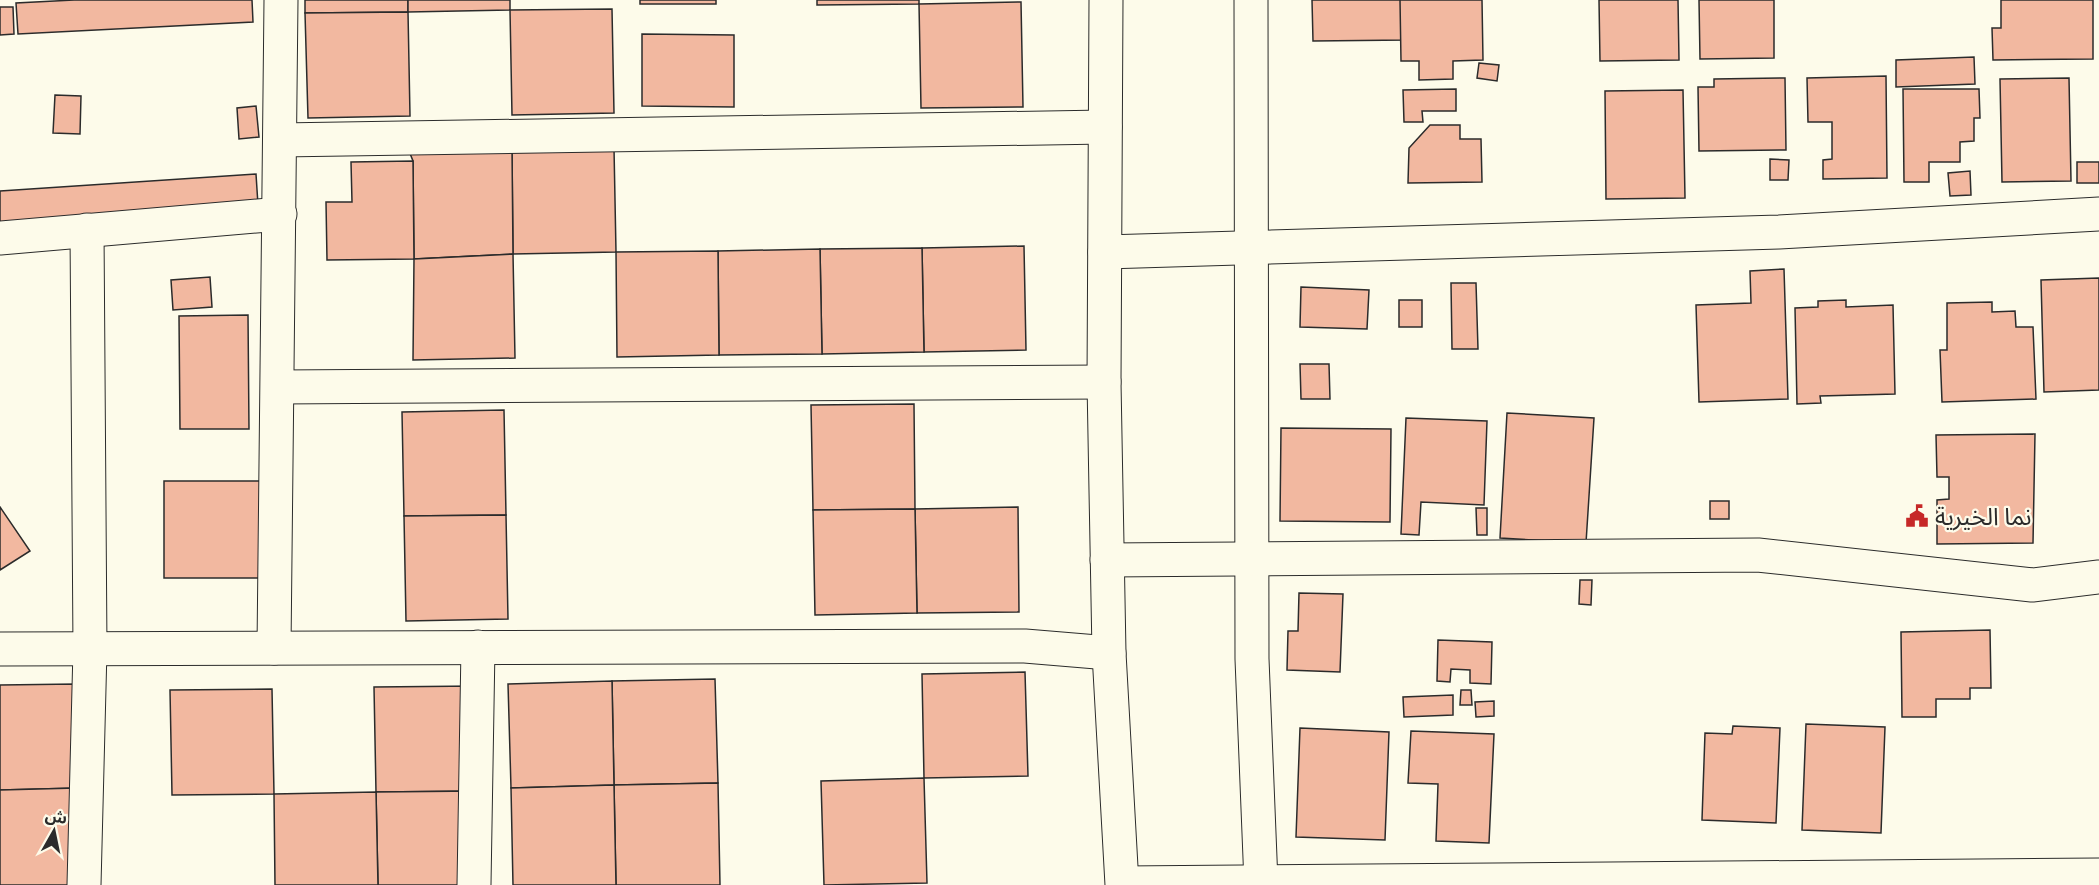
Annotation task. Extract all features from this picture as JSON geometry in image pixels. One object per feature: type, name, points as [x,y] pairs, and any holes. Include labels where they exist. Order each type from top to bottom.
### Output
[{"type":"street","points":[[274,648],[281,0]]},
{"type":"street","points":[[1106,0],[1104,382],[1107,560],[1109,653],[1123,884],[2099,875]]},
{"type":"street","points":[[1251,0],[1252,658],[1261,883]]},
{"type":"street","points":[[280,140],[1105,127]]},
{"type":"street","points":[[0,238],[279,214]]},
{"type":"street","points":[[1105,252],[1779,232],[2099,214]]},
{"type":"street","points":[[84,885],[90,649],[87,230]]},
{"type":"street","points":[[278,387],[1104,382]]},
{"type":"street","points":[[1107,560],[1758,555],[2032,585],[2099,578]]},
{"type":"street","points":[[0,649],[1025,646],[1109,653]]},
{"type":"street","points":[[474,885],[478,647]]},
{"type":"building","points":[[74,0],[252,0],[253,22],[18,34],[16,3]]},
{"type":"building","points":[[305,0],[408,0],[408,12],[305,13]]},
{"type":"building","points":[[408,0],[510,0],[510,10],[408,12]]},
{"type":"building","points":[[640,0],[716,0],[716,4],[640,4]]},
{"type":"building","points":[[817,0],[919,0],[919,4],[817,5]]},
{"type":"building","points":[[1312,0],[1406,0],[1407,40],[1313,41]]},
{"type":"building","points":[[1400,0],[1482,0],[1483,60],[1453,61],[1453,79],[1419,80],[1419,61],[1401,61]]},
{"type":"building","points":[[1599,0],[1678,0],[1679,60],[1600,61]]},
{"type":"building","points":[[1699,0],[1774,0],[1774,58],[1700,59]]},
{"type":"building","points":[[2001,0],[2093,0],[2093,59],[1993,60],[1992,28],[2001,28]]},
{"type":"building","points":[[1021,2],[1023,107],[921,108],[919,4]]},
{"type":"building","points":[[0,7],[13,7],[14,34],[0,35]]},
{"type":"building","points":[[612,9],[614,113],[512,115],[510,10]]},
{"type":"building","points":[[408,12],[410,116],[308,118],[305,13]]},
{"type":"building","points":[[642,34],[734,35],[734,107],[642,106]]},
{"type":"building","points":[[1974,57],[1975,84],[1896,87],[1896,60]]},
{"type":"building","points":[[1479,63],[1499,65],[1497,81],[1477,78]]},
{"type":"building","points":[[1886,76],[1887,178],[1823,179],[1823,160],[1832,159],[1832,122],[1808,122],[1807,78]]},
{"type":"building","points":[[1785,78],[1786,150],[1699,151],[1698,87],[1714,87],[1714,79]]},
{"type":"building","points":[[2069,78],[2071,181],[2002,182],[2000,79]]},
{"type":"building","points":[[1456,89],[1456,111],[1422,111],[1423,122],[1404,122],[1403,90]]},
{"type":"building","points":[[1903,89],[1979,89],[1980,118],[1974,118],[1974,141],[1960,142],[1960,162],[1929,162],[1929,182],[1904,182]]},
{"type":"building","points":[[1683,90],[1685,198],[1606,199],[1605,91]]},
{"type":"building","points":[[55,95],[81,96],[80,134],[53,133]]},
{"type":"building","points":[[256,106],[259,137],[239,139],[237,108]]},
{"type":"building","points":[[1430,125],[1460,125],[1460,139],[1481,139],[1482,182],[1408,183],[1409,148]]},
{"type":"building","points":[[614,148],[616,252],[513,254],[512,149]]},
{"type":"building","points":[[512,149],[513,254],[414,259],[413,161],[409,151]]},
{"type":"building","points":[[1770,159],[1789,160],[1788,180],[1770,180]]},
{"type":"building","points":[[413,161],[414,259],[327,260],[326,202],[352,202],[351,162]]},
{"type":"building","points":[[2077,162],[2099,162],[2099,183],[2077,183]]},
{"type":"building","points":[[1970,171],[1971,195],[1950,196],[1948,173]]},
{"type":"building","points":[[256,174],[258,205],[0,222],[0,191]]},
{"type":"building","points":[[1024,246],[1026,350],[924,352],[922,248]]},
{"type":"building","points":[[922,248],[924,352],[822,354],[820,249]]},
{"type":"building","points":[[820,249],[822,354],[719,355],[718,251]]},
{"type":"building","points":[[718,251],[719,355],[617,357],[616,252]]},
{"type":"building","points":[[513,254],[515,358],[413,360],[414,259]]},
{"type":"building","points":[[1784,269],[1788,399],[1699,402],[1696,305],[1751,303],[1750,271]]},
{"type":"building","points":[[210,277],[212,307],[173,310],[171,280]]},
{"type":"building","points":[[2099,278],[2099,390],[2044,392],[2041,280]]},
{"type":"building","points":[[1451,283],[1476,283],[1478,349],[1452,349]]},
{"type":"building","points":[[1301,287],[1369,290],[1367,329],[1300,327]]},
{"type":"building","points":[[1399,300],[1422,300],[1422,327],[1399,327]]},
{"type":"building","points":[[1846,300],[1846,307],[1893,305],[1895,394],[1820,396],[1821,403],[1797,404],[1795,308],[1818,307],[1818,301]]},
{"type":"building","points":[[1992,302],[1992,312],[2015,311],[2016,327],[2033,327],[2036,399],[1942,402],[1940,350],[1947,350],[1947,303]]},
{"type":"building","points":[[248,315],[249,429],[180,429],[179,316]]},
{"type":"building","points":[[1300,364],[1329,364],[1330,399],[1301,399]]},
{"type":"building","points":[[914,404],[915,509],[813,510],[811,405]]},
{"type":"building","points":[[504,410],[506,515],[404,516],[402,412]]},
{"type":"building","points":[[1507,413],[1594,418],[1586,543],[1500,538]]},
{"type":"building","points":[[1406,418],[1487,421],[1484,505],[1421,502],[1419,535],[1401,534]]},
{"type":"building","points":[[1281,428],[1391,429],[1390,522],[1280,521]]},
{"type":"building","points":[[2035,434],[2033,543],[1937,544],[1937,500],[1949,499],[1949,477],[1937,477],[1936,435]]},
{"type":"building","points":[[164,481],[262,481],[262,578],[164,578]]},
{"type":"building","points":[[1710,501],[1729,501],[1729,519],[1710,519]]},
{"type":"building","points":[[0,507],[30,551],[0,570]]},
{"type":"building","points":[[1018,507],[1019,612],[917,613],[915,509]]},
{"type":"building","points":[[1476,508],[1487,508],[1487,535],[1477,535]]},
{"type":"building","points":[[915,509],[917,613],[815,615],[813,510]]},
{"type":"building","points":[[506,515],[508,619],[406,621],[404,516]]},
{"type":"building","points":[[1580,580],[1592,580],[1591,605],[1579,604]]},
{"type":"building","points":[[1299,593],[1343,594],[1340,672],[1287,670],[1288,631],[1298,631]]},
{"type":"building","points":[[1990,630],[1991,688],[1970,688],[1970,699],[1936,699],[1936,717],[1902,717],[1901,632]]},
{"type":"building","points":[[1438,640],[1492,642],[1491,684],[1470,683],[1470,670],[1451,669],[1450,682],[1437,681]]},
{"type":"building","points":[[1025,672],[1028,776],[924,778],[922,674]]},
{"type":"building","points":[[715,679],[718,783],[614,785],[612,681]]},
{"type":"building","points":[[612,681],[614,785],[511,788],[508,684]]},
{"type":"building","points":[[76,684],[77,788],[0,790],[0,685]]},
{"type":"building","points":[[477,686],[478,791],[376,792],[374,687]]},
{"type":"building","points":[[272,689],[274,794],[172,795],[170,690]]},
{"type":"building","points":[[1461,690],[1471,690],[1472,705],[1460,705]]},
{"type":"building","points":[[1453,695],[1453,715],[1404,717],[1403,697]]},
{"type":"building","points":[[1494,701],[1494,716],[1476,717],[1475,702]]},
{"type":"building","points":[[1806,724],[1885,727],[1881,833],[1802,830]]},
{"type":"building","points":[[1733,726],[1780,728],[1776,823],[1702,820],[1705,733],[1732,734]]},
{"type":"building","points":[[1300,728],[1389,732],[1385,840],[1296,837]]},
{"type":"building","points":[[1411,731],[1494,734],[1489,843],[1436,841],[1438,784],[1408,783]]},
{"type":"building","points":[[924,778],[927,883],[824,885],[821,781]]},
{"type":"building","points":[[718,783],[720,885],[616,885],[614,785]]},
{"type":"building","points":[[614,785],[616,885],[513,885],[511,788]]},
{"type":"building","points":[[77,788],[79,885],[0,885],[0,790]]},
{"type":"building","points":[[478,791],[480,885],[378,885],[376,792]]},
{"type":"building","points":[[376,792],[378,885],[275,885],[274,794]]},
{"type":"place","name":"نما الخيرية","points":[[1917,516]]}]
